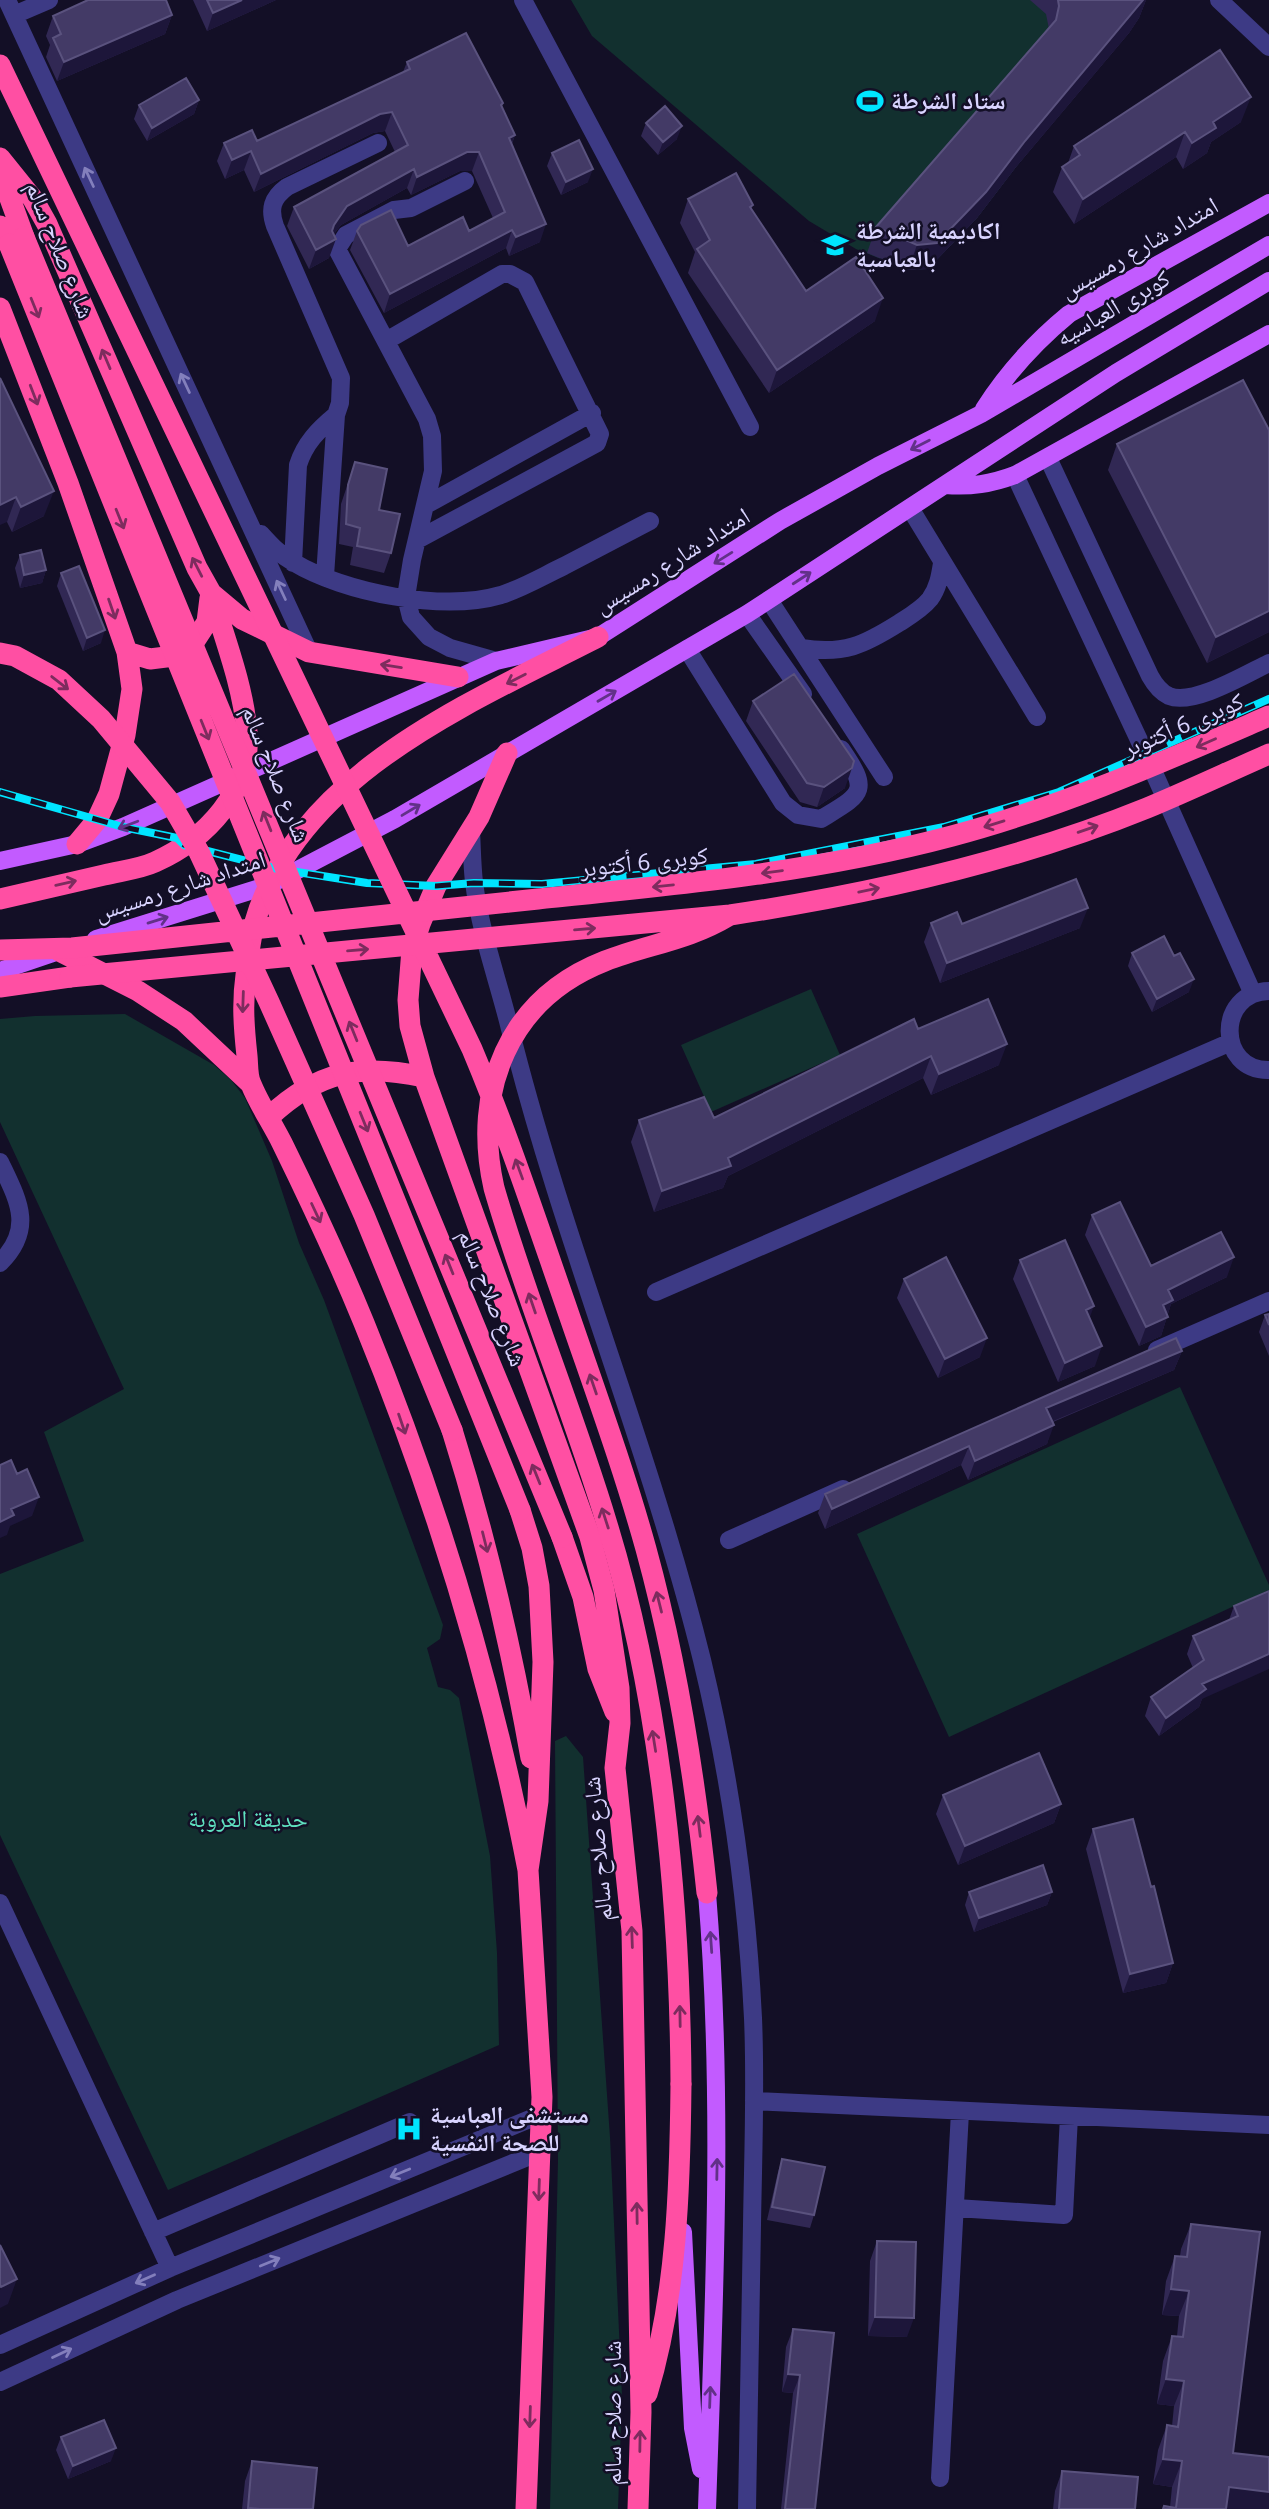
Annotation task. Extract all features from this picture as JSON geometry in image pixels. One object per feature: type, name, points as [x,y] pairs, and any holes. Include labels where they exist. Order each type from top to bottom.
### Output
[{"type":"highway","points":[[0,65],[472,1049],[501,1121],[624,1475],[646,1549],[683,1713],[707,1894]]},
{"type":"highway","points":[[0,158],[33,198],[47,224],[197,568],[211,593],[240,692],[247,731],[247,752],[242,775],[223,811],[206,829],[179,849],[153,863],[0,899]]},
{"type":"highway","name":"شارع صلاح سالم","points":[[0,171],[11,236],[520,1510],[532,1549],[542,1626],[543,1697],[538,1801],[528,1870],[542,2114],[522,2506]]},
{"type":"highway","name":"شارع صلاح سالم","points":[[11,236],[562,1537],[583,1597],[598,1669],[620,1723],[615,1768],[632,1931],[640,2412],[638,2509]]},
{"type":"highway","points":[[0,308],[68,483],[127,652],[132,689],[125,735],[101,812],[76,844]]},
{"type":"highway","points":[[211,593],[242,619],[309,652],[458,677]]},
{"type":"highway","points":[[127,652],[150,659],[174,656],[194,642],[207,622],[211,593]]},
{"type":"highway","points":[[249,1082],[242,1004],[254,925],[269,885],[318,812],[397,746],[460,708],[598,637]]},
{"type":"highway","points":[[0,653],[15,656],[60,680],[102,719],[170,802],[199,852],[364,1215],[452,1430],[478,1513],[502,1611],[538,1801]]},
{"type":"highway","name":"كوبرى 6 أكتوبر","points":[[0,950],[72,948],[717,881],[840,862],[953,836],[1051,806],[1135,774],[1269,716]]},
{"type":"highway","points":[[507,753],[471,831],[436,886],[420,924],[412,949],[408,1000],[411,1026],[424,1077],[590,1537],[609,1615],[619,1688],[620,1723]]},
{"type":"highway","points":[[0,987],[84,975],[730,915],[884,887],[1024,850],[1147,807],[1269,754]]},
{"type":"highway","points":[[640,2412],[662,2335],[680,2187],[680,2003],[672,1882],[657,1762],[636,1643],[608,1525],[496,1197],[487,1155],[486,1120],[492,1086],[504,1054],[521,1024],[545,997],[589,967],[679,939],[730,915]]},
{"type":"highway","points":[[59,951],[138,990],[184,1021],[249,1082],[269,1117],[355,1301],[385,1373],[439,1529],[461,1596],[510,1774],[528,1870]]},
{"type":"highway","points":[[269,1117],[290,1097],[322,1080],[355,1071],[390,1070],[424,1077]]},
{"type":"main road","name":"امتداد شارع رمسيس","points":[[0,861],[76,844],[154,815],[496,661],[598,637],[780,521],[878,466],[981,414],[1016,363],[1041,337],[1069,314],[1269,203]]},
{"type":"main road","name":"كوبرى العباسيه","points":[[981,414],[1269,245]]},
{"type":"main road","name":"امتداد شارع رمسيس","points":[[0,971],[269,885],[395,819],[747,614],[1116,373],[1269,281]]},
{"type":"main road","points":[[945,485],[970,487],[1015,475],[1269,334]]},
{"type":"main road","points":[[707,1894],[715,1992],[718,2141],[707,2509]]},
{"type":"main road","points":[[680,2187],[693,2428],[707,2489]]},
{"type":"street","points":[[49,0],[11,7],[309,652]]},
{"type":"street","points":[[523,0],[750,427]]},
{"type":"street","points":[[1219,0],[1269,47]]},
{"type":"street","points":[[325,576],[336,415],[342,391],[338,367],[275,226],[271,215],[272,204],[278,194],[287,187],[378,143]]},
{"type":"street","points":[[465,181],[411,208],[394,211],[346,235],[338,244],[339,254],[427,419],[432,436],[433,471],[406,597],[411,617],[429,638],[450,648],[496,661]]},
{"type":"street","points":[[386,341],[502,274],[510,274],[525,282],[600,429],[597,443],[417,540]]},
{"type":"street","points":[[426,505],[592,413]]},
{"type":"street","points":[[293,562],[298,465],[310,439],[336,415]]},
{"type":"street","points":[[527,449],[541,473]]},
{"type":"street","points":[[1048,458],[1158,689],[1171,697],[1186,699],[1269,663]]},
{"type":"street","points":[[1015,475],[1261,992],[1243,1000],[1231,1019],[1231,1042],[1243,1061],[1252,1067],[1269,1070]]},
{"type":"street","points":[[910,508],[1037,717]]},
{"type":"street","points":[[250,523],[280,553],[325,576],[379,594],[470,599],[498,596],[521,588],[650,521]]},
{"type":"street","points":[[802,648],[835,651],[868,642],[915,613],[929,600],[939,583],[943,564]]},
{"type":"street","points":[[769,600],[884,777]]},
{"type":"street","points":[[747,614],[816,713]]},
{"type":"street","points":[[687,649],[783,803],[798,815],[821,819],[853,800],[859,788],[859,777],[831,734]]},
{"type":"street","points":[[471,831],[474,883],[481,921],[529,1104],[558,1201],[654,1492],[703,1664],[721,1751],[737,1851],[752,2004],[754,2101],[747,2509]]},
{"type":"street","points":[[656,1292],[1231,1042]]},
{"type":"street","points":[[0,1162],[19,1202],[21,1218],[19,1235],[0,1263]]},
{"type":"street","points":[[1143,1356],[1269,1301]]},
{"type":"street","points":[[729,1540],[855,1484]]},
{"type":"street","points":[[0,1903],[170,2268]]},
{"type":"street","points":[[754,2101],[1269,2125]]},
{"type":"street","points":[[940,2479],[960,2112]]},
{"type":"street","points":[[0,2345],[170,2268],[542,2114]]},
{"type":"street","points":[[956,2208],[1064,2215],[1069,2116]]},
{"type":"street","points":[[153,2232],[411,2122]]},
{"type":"street","points":[[0,2382],[177,2300],[540,2152]]},
{"type":"green space","name":"ستاد الشرطة","points":[[571,0],[1137,0],[1139,18],[977,218],[928,269],[908,270],[856,249],[809,221],[592,36]]},
{"type":"green space","points":[[811,989],[840,1055],[711,1112],[681,1045]]},
{"type":"green space","name":"حديقة العروبة","points":[[125,1014],[214,1065],[231,1080],[245,1098],[272,1161],[299,1243],[324,1300],[443,1625],[440,1639],[427,1648],[438,1687],[450,1690],[459,1698],[490,1856],[497,1953],[499,2045],[168,2190],[0,1835],[0,1574],[84,1541],[44,1432],[124,1389],[0,1122],[0,1019]]},
{"type":"green space","points":[[1180,1387],[1269,1590],[949,1737],[857,1534]]},
{"type":"green space","points":[[566,1736],[583,1757],[610,2137],[622,2396],[618,2509],[550,2509],[558,2160],[555,1741]]},
{"type":"building","points":[[88,0],[166,0],[172,15],[64,62],[53,38],[61,34],[53,16]]},
{"type":"building","points":[[207,0],[242,0],[213,13]]},
{"type":"building","points":[[1058,0],[1143,0],[986,192],[937,243],[917,245],[876,227],[1056,20]]},
{"type":"building","points":[[466,33],[503,103],[501,105],[515,135],[509,138],[546,224],[516,237],[512,230],[390,294],[357,231],[361,225],[391,210],[408,246],[463,217],[469,231],[505,212],[479,152],[467,152],[417,177],[414,169],[347,206],[332,231],[336,239],[316,250],[294,207],[408,145],[392,112],[380,114],[261,174],[251,151],[232,160],[224,143],[252,130],[257,141],[410,69],[407,62]]},
{"type":"building","points":[[1220,50],[1251,97],[1213,122],[1216,128],[1192,143],[1185,132],[1083,199],[1062,167],[1080,155],[1074,146]]},
{"type":"building","points":[[186,78],[199,100],[152,128],[139,105]]},
{"type":"building","points":[[665,106],[682,126],[663,142],[646,123]]},
{"type":"building","points":[[579,140],[593,169],[566,182],[552,153]]},
{"type":"building","points":[[736,173],[753,205],[750,207],[806,291],[856,257],[883,298],[777,370],[697,249],[710,240],[688,199]]},
{"type":"building","points":[[0,378],[54,491],[21,507],[16,497],[0,505]]},
{"type":"building","points":[[1243,380],[1269,430],[1269,611],[1216,637],[1117,444]]},
{"type":"building","points":[[355,462],[387,469],[379,510],[400,514],[391,553],[357,546],[360,528],[346,524],[348,485]]},
{"type":"building","points":[[41,550],[46,570],[24,575],[20,555]]},
{"type":"building","points":[[79,566],[105,630],[87,638],[61,573]]},
{"type":"building","points":[[794,674],[854,761],[852,768],[824,787],[807,783],[753,701]]},
{"type":"building","points":[[1076,879],[1088,908],[947,963],[931,923],[957,912],[962,924]]},
{"type":"building","points":[[1164,936],[1174,956],[1180,953],[1194,979],[1157,999],[1132,953]]},
{"type":"building","points":[[988,999],[1007,1044],[939,1074],[931,1056],[728,1158],[731,1166],[662,1191],[639,1120],[704,1097],[714,1118],[914,1019],[918,1029]]},
{"type":"building","points":[[1120,1202],[1151,1266],[1221,1232],[1234,1257],[1168,1290],[1173,1300],[1163,1305],[1168,1317],[1146,1327],[1092,1215]]},
{"type":"building","points":[[1065,1240],[1094,1306],[1086,1310],[1102,1346],[1065,1363],[1020,1260]]},
{"type":"building","points":[[946,1257],[987,1338],[945,1359],[904,1279]]},
{"type":"building","points":[[1176,1338],[1182,1351],[1046,1408],[1054,1425],[975,1461],[969,1446],[832,1509],[825,1494]]},
{"type":"building","points":[[11,1460],[17,1474],[27,1469],[39,1497],[11,1509],[14,1515],[0,1522],[0,1465]]},
{"type":"building","points":[[1269,1591],[1269,1654],[1202,1684],[1206,1689],[1166,1718],[1151,1697],[1204,1660],[1193,1636],[1238,1616],[1234,1606]]},
{"type":"building","points":[[1039,1753],[1061,1804],[965,1846],[943,1795]]},
{"type":"building","points":[[1133,1819],[1151,1887],[1154,1886],[1173,1963],[1130,1974],[1093,1829]]},
{"type":"building","points":[[1043,1865],[1052,1892],[979,1918],[969,1892]]},
{"type":"building","points":[[782,2159],[825,2167],[814,2215],[772,2207]]},
{"type":"building","points":[[1191,2224],[1260,2232],[1233,2453],[1269,2457],[1269,2492],[1229,2487],[1226,2509],[1163,2509],[1164,2506],[1176,2508],[1182,2461],[1163,2459],[1167,2425],[1178,2427],[1184,2381],[1166,2379],[1172,2336],[1183,2337],[1189,2291],[1171,2289],[1175,2256],[1187,2257]]},
{"type":"building","points":[[877,2241],[916,2242],[914,2318],[875,2317]]},
{"type":"building","points":[[0,2245],[17,2279],[1,2287],[0,2285]]},
{"type":"building","points":[[793,2329],[834,2333],[815,2509],[785,2509],[800,2375],[788,2374]]},
{"type":"building","points":[[104,2420],[116,2448],[73,2466],[61,2437]]},
{"type":"building","points":[[252,2461],[317,2468],[313,2509],[248,2508]]},
{"type":"building","points":[[1062,2471],[1138,2477],[1135,2509],[1059,2509]]},
{"type":"railway","points":[[0,792],[123,827],[177,838],[184,845],[278,869],[367,883],[436,886],[474,883],[542,884],[756,864],[944,827],[1059,792],[1269,699]]},
{"type":"place","name":"ستاد الشرطة","points":[[870,101]]},
{"type":"place","name":"اكاديمية الشرطة بالعباسية","points":[[835,245]]},
{"type":"place","name":"مستشفى العباسية للصحة النفسية","points":[[409,2129]]}]
